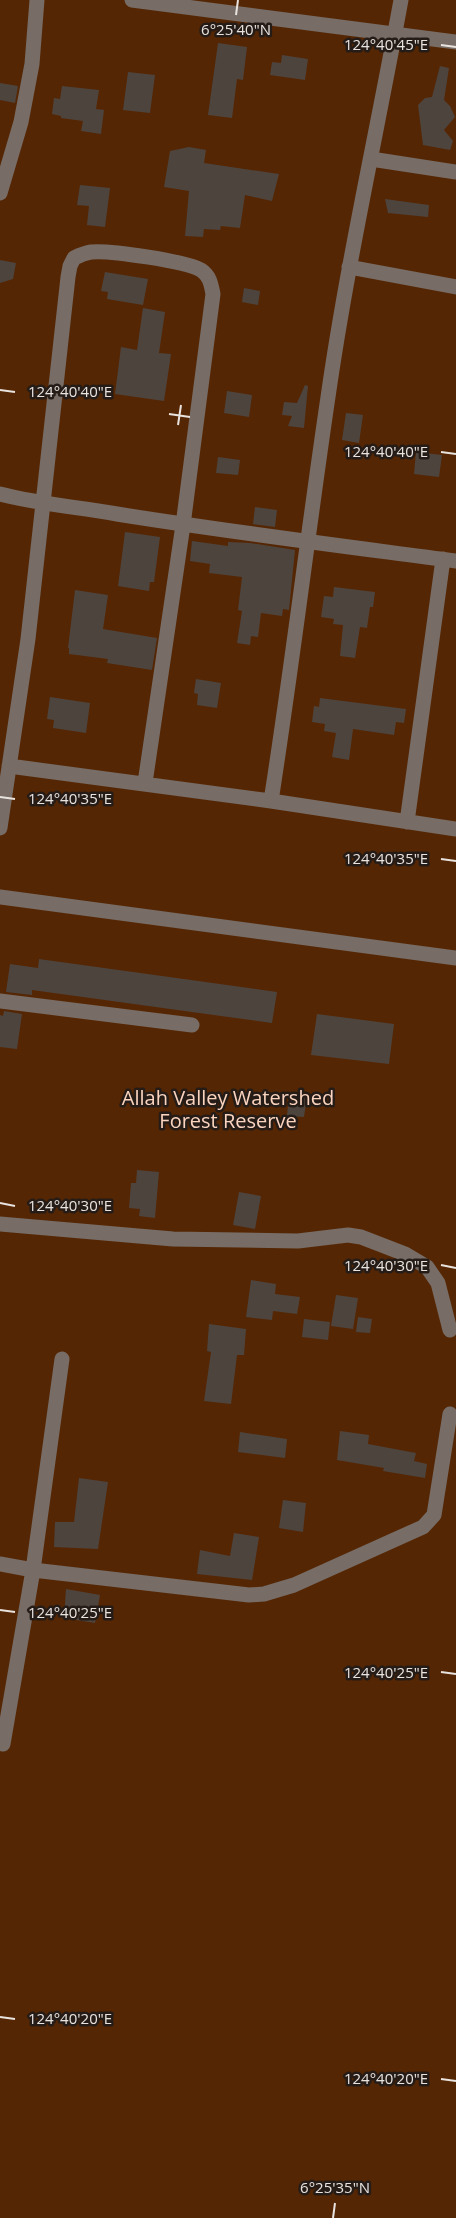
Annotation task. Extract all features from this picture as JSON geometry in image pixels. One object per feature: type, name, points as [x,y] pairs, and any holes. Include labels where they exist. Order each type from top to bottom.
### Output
[{"type":"street","points":[[0,193],[11,161],[32,64],[37,0]]},
{"type":"street","points":[[132,0],[456,42]]},
{"type":"street","points":[[271,801],[290,680],[328,396],[349,267],[401,0]]},
{"type":"street","points":[[371,159],[456,172]]},
{"type":"street","points":[[0,828],[28,639],[70,266],[74,258],[93,251],[153,258],[201,270],[208,277],[213,294],[183,525],[145,783]]},
{"type":"street","points":[[349,267],[456,287]]},
{"type":"street","points":[[0,495],[42,504],[183,525],[449,560],[407,822]]},
{"type":"street","points":[[9,766],[145,783],[456,829]]},
{"type":"street","points":[[0,897],[456,958]]},
{"type":"street","points":[[0,1001],[192,1025]]},
{"type":"street","points":[[0,1224],[196,1240],[298,1241],[348,1235],[361,1237],[405,1254],[427,1267],[438,1283],[450,1330]]},
{"type":"street","points":[[3,1744],[33,1570],[62,1359]]},
{"type":"street","points":[[0,1563],[33,1570],[249,1596],[294,1586],[423,1527],[431,1521],[434,1515],[450,1414]]},
{"type":"green space","name":"Allah Valley Watershed Forest Reserve","points":[[0,0],[456,0],[456,2218],[0,2218]]},
{"type":"building","points":[[218,43],[247,47],[243,80],[237,79],[232,118],[208,115]]},
{"type":"building","points":[[282,55],[308,59],[305,80],[270,75],[272,62],[281,63]]},
{"type":"building","points":[[440,66],[449,68],[444,100],[455,117],[444,130],[453,141],[450,150],[423,145],[418,105],[425,98],[432,97]]},
{"type":"building","points":[[128,72],[155,75],[150,113],[123,110]]},
{"type":"building","points":[[0,83],[18,86],[15,103],[0,100]]},
{"type":"building","points":[[62,86],[99,90],[96,109],[104,110],[101,134],[81,131],[83,121],[61,118],[61,116],[52,114],[54,98],[60,99]]},
{"type":"building","points":[[189,147],[206,150],[204,163],[279,174],[272,201],[245,195],[240,228],[221,226],[220,230],[204,229],[203,237],[185,236],[189,191],[164,187],[170,151]]},
{"type":"building","points":[[80,185],[110,188],[105,227],[87,225],[89,206],[77,205]]},
{"type":"building","points":[[385,199],[429,205],[428,217],[388,213]]},
{"type":"building","points":[[0,260],[16,263],[13,279],[0,283]]},
{"type":"building","points":[[105,272],[148,279],[143,305],[107,299],[108,292],[101,291]]},
{"type":"building","points":[[244,288],[260,291],[258,305],[242,302]]},
{"type":"building","points":[[143,308],[165,312],[159,353],[171,354],[164,401],[115,394],[121,347],[137,350]]},
{"type":"building","points":[[305,385],[308,386],[304,428],[288,426],[292,416],[282,415],[284,402],[297,403]]},
{"type":"building","points":[[227,391],[252,395],[249,417],[224,413]]},
{"type":"building","points":[[346,413],[363,415],[359,443],[342,440]]},
{"type":"building","points":[[416,452],[442,455],[439,477],[414,474]]},
{"type":"building","points":[[218,457],[240,460],[238,475],[216,473]]},
{"type":"building","points":[[255,507],[277,510],[275,527],[253,524]]},
{"type":"building","points":[[125,532],[160,537],[154,582],[150,582],[149,591],[118,586]]},
{"type":"building","points":[[192,541],[228,546],[228,542],[250,543],[295,550],[289,610],[283,609],[282,616],[261,613],[258,637],[251,636],[250,645],[237,643],[242,611],[238,610],[242,577],[209,573],[210,564],[190,561]]},
{"type":"building","points":[[334,587],[375,592],[367,628],[360,627],[355,658],[340,656],[343,625],[333,624],[334,619],[321,617],[324,596],[333,597]]},
{"type":"building","points":[[75,590],[108,595],[103,629],[157,638],[152,670],[107,663],[108,659],[69,654]]},
{"type":"building","points":[[196,679],[221,683],[217,708],[197,705],[198,694],[194,693]]},
{"type":"building","points":[[50,697],[90,703],[86,733],[53,728],[54,720],[47,719]]},
{"type":"building","points":[[320,698],[406,709],[404,723],[396,722],[394,735],[353,729],[349,760],[332,757],[336,733],[324,731],[325,724],[312,722],[314,706],[319,707]]},
{"type":"building","points":[[39,959],[277,992],[272,1023],[32,990],[32,995],[6,992],[10,964],[38,968]]},
{"type":"building","points":[[4,1011],[22,1014],[17,1049],[0,1047],[0,1015],[3,1016]]},
{"type":"building","points":[[317,1014],[394,1024],[389,1064],[311,1055]]},
{"type":"building","points":[[289,1095],[307,1097],[304,1117],[287,1116]]},
{"type":"building","points":[[137,1170],[159,1172],[155,1218],[139,1216],[140,1209],[129,1208],[131,1183],[136,1183]]},
{"type":"building","points":[[239,1192],[261,1196],[255,1229],[233,1225]]},
{"type":"building","points":[[251,1280],[276,1284],[275,1294],[300,1297],[297,1314],[273,1311],[272,1320],[246,1317]]},
{"type":"building","points":[[336,1295],[358,1298],[353,1329],[331,1326]]},
{"type":"building","points":[[358,1317],[372,1319],[370,1333],[356,1332]]},
{"type":"building","points":[[304,1319],[330,1322],[328,1340],[302,1337]]},
{"type":"building","points":[[209,1324],[246,1329],[244,1355],[237,1355],[231,1404],[204,1401],[211,1352],[207,1351]]},
{"type":"building","points":[[340,1431],[369,1435],[368,1444],[416,1453],[414,1461],[427,1464],[425,1478],[337,1460]]},
{"type":"building","points":[[240,1432],[287,1439],[285,1458],[238,1452]]},
{"type":"building","points":[[79,1478],[108,1482],[98,1549],[54,1547],[55,1522],[74,1522]]},
{"type":"building","points":[[283,1500],[306,1503],[303,1532],[279,1528]]},
{"type":"building","points":[[234,1533],[259,1537],[252,1580],[197,1574],[200,1550],[230,1556]]},
{"type":"building","points":[[66,1589],[100,1595],[95,1623],[64,1618]]}]
